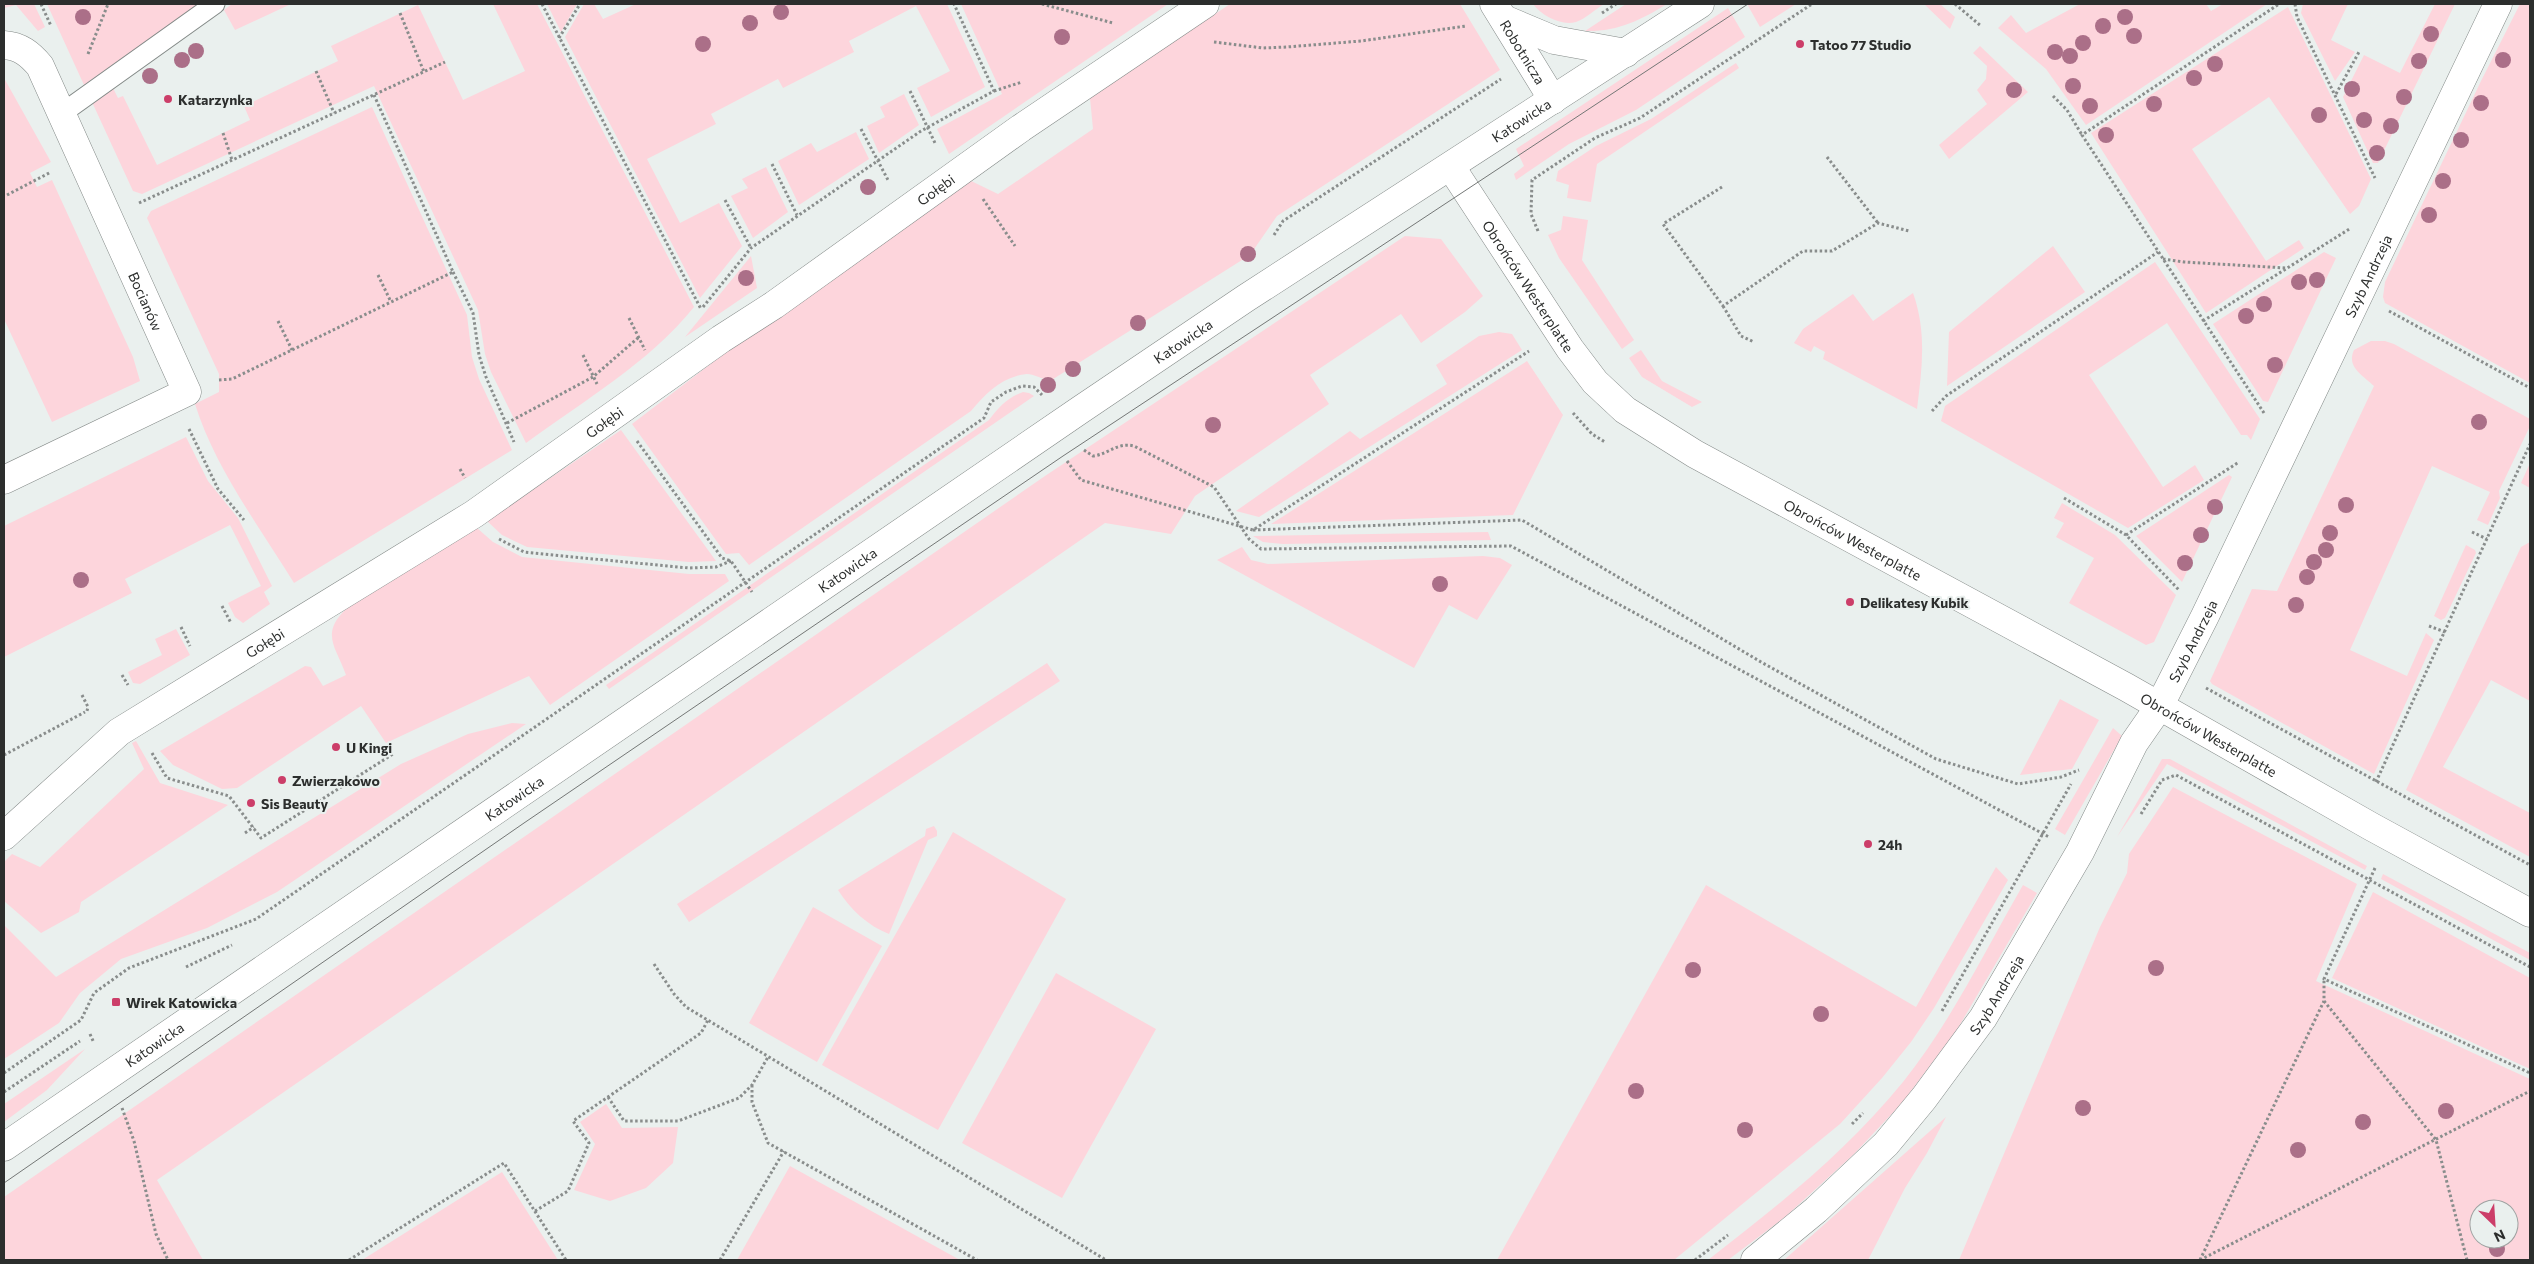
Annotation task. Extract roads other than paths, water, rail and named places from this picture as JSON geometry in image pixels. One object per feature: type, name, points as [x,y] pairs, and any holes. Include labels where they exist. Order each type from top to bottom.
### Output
[{"type":"street","name":"Gołębi","points":[[4,836],[119,732],[474,514],[721,339],[774,305],[1021,128],[1205,4]]},
{"type":"street","name":"Katowicka","points":[[4,1147],[1063,421],[1246,298],[1700,4]]},
{"type":"street","name":"Szyb Andrzeja","points":[[1755,1260],[1816,1210],[1886,1144],[1924,1098],[1983,1018],[2076,860],[2134,743],[2159,707],[2498,4]]},
{"type":"street","points":[[1499,12],[1554,40],[1626,53]]},
{"type":"street","name":"Robotnicza","points":[[1499,12],[1552,100]]},
{"type":"street","name":"Bocianów","points":[[4,46],[15,46],[30,54],[40,66],[187,392],[4,480]]},
{"type":"street","name":"Obrońców Westerplatte","points":[[1451,167],[1570,350],[1595,382],[1625,410],[1694,454],[2126,687],[2372,827],[2530,913]]},
{"type":"lane","points":[[61,114],[215,4]]},
{"type":"tram line","points":[[4,1183],[524,823],[1063,456],[1748,4]]},
{"type":"place","name":"Tatoo 77 Studio","points":[[1800,44]]},
{"type":"place","name":"Katarzynka","points":[[168,99]]},
{"type":"place","name":"Delikatesy Kubik","points":[[1850,602]]},
{"type":"place","name":"U Kingi","points":[[336,747]]},
{"type":"place","name":"Zwierzakowo","points":[[282,780]]},
{"type":"place","name":"Sis Beauty","points":[[251,803]]},
{"type":"place","name":"24h","points":[[1868,844]]},
{"type":"place","name":"Wirek Katowicka","points":[[116,1002]]}]
